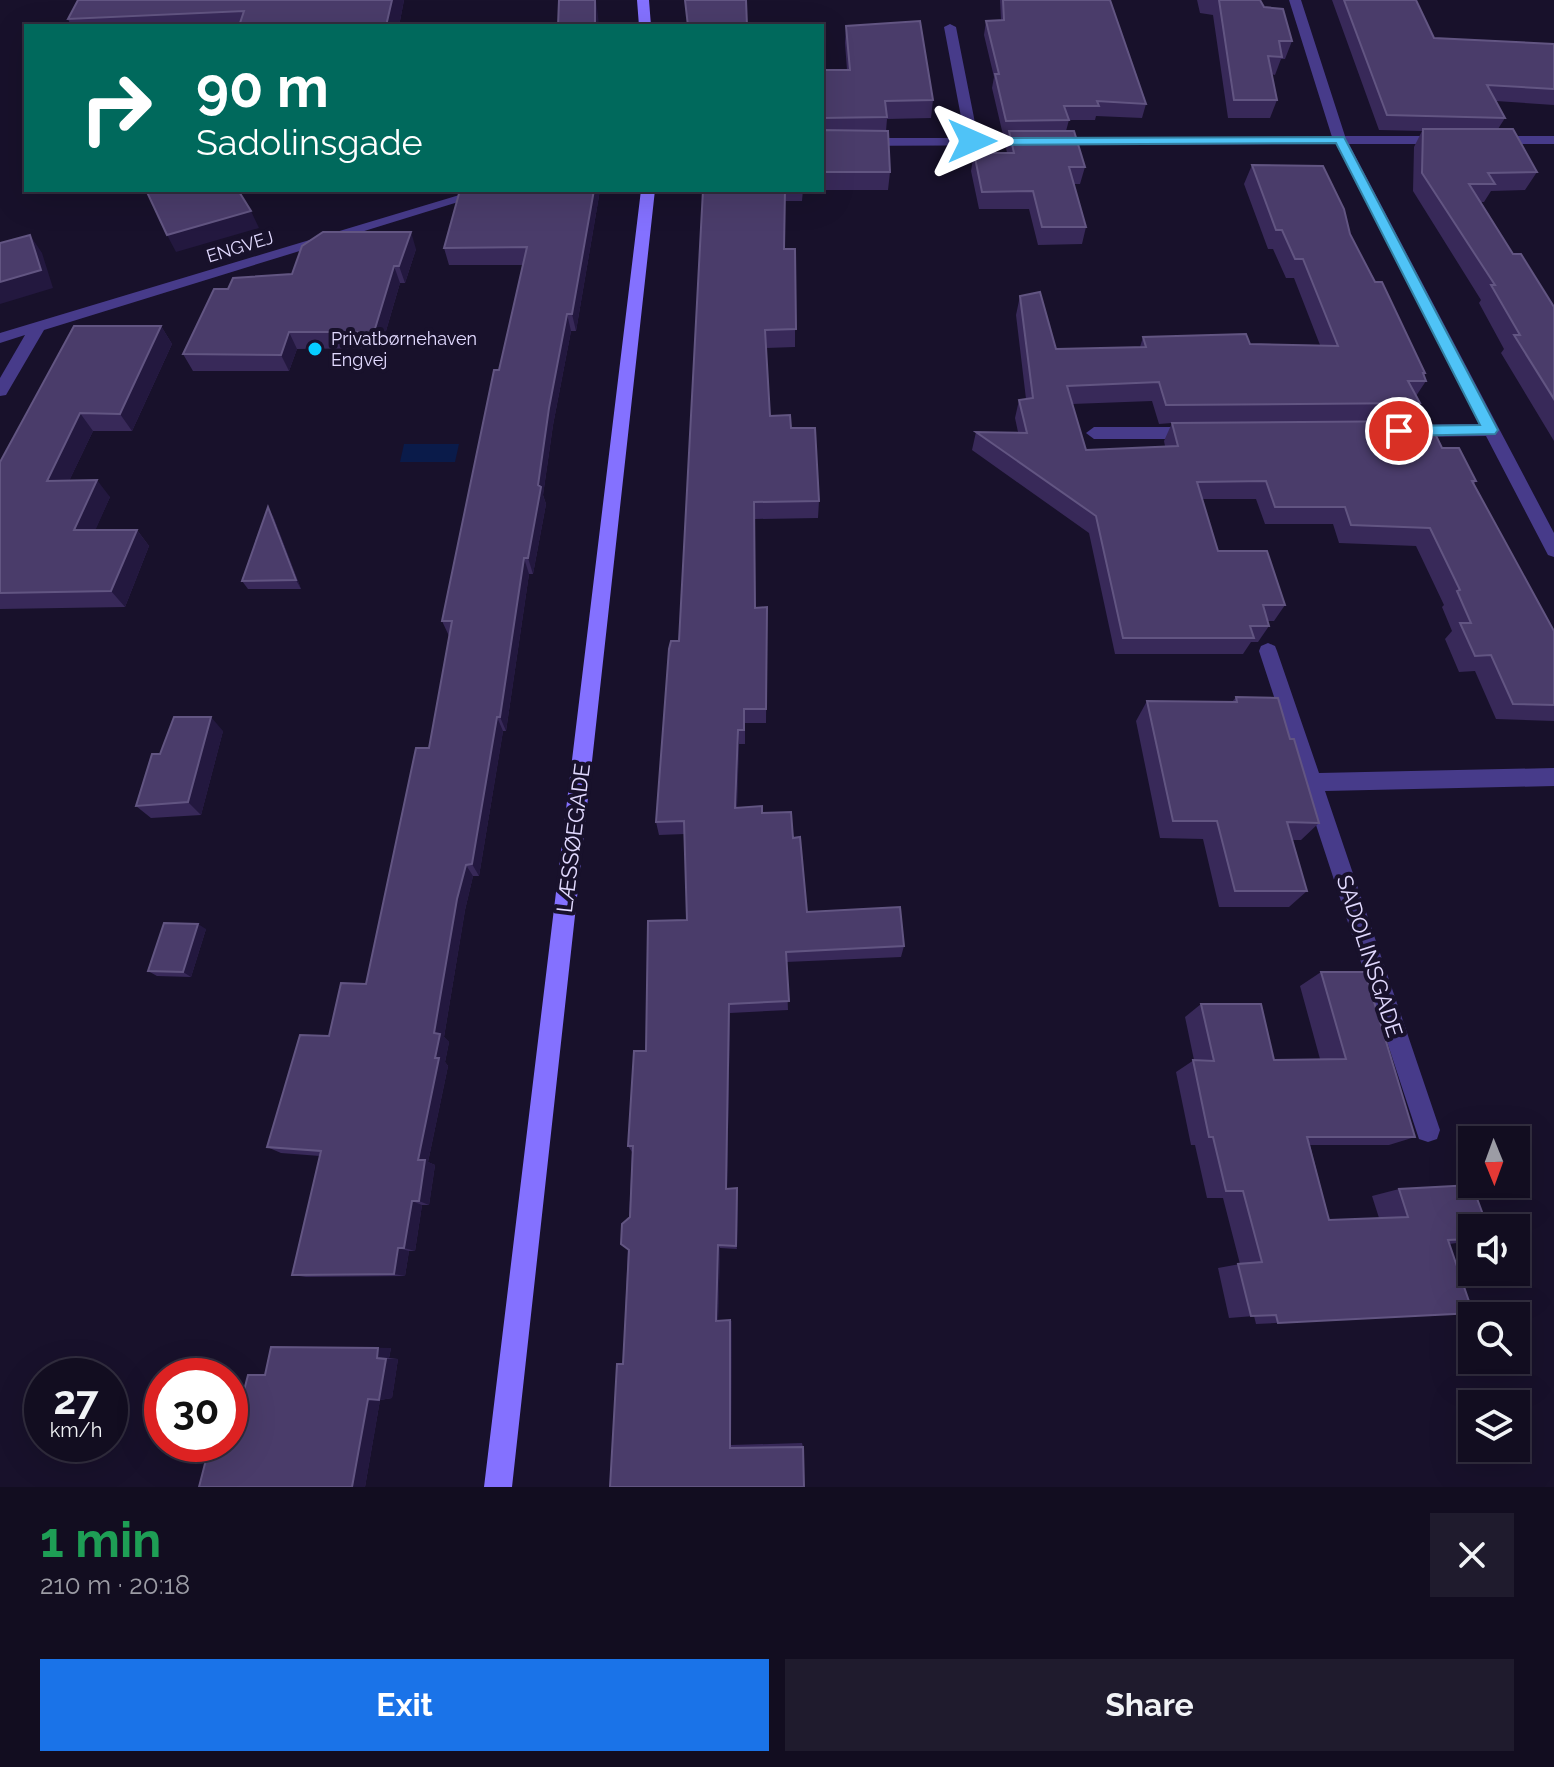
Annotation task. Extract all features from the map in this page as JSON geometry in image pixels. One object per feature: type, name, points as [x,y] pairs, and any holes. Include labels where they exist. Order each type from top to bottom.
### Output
[{"type":"street","points":[[643,0],[645,24]]},
{"type":"street","points":[[1295,0],[1340,140],[1554,550]]},
{"type":"street","points":[[950,27],[972,141]]},
{"type":"street","points":[[824,142],[1449,140]]},
{"type":"street","points":[[1481,140],[1554,140]]},
{"type":"street","name":"ENGVEJ","points":[[0,338],[483,192]]},
{"type":"street","name":"LÆSSØEGADE","points":[[498,1487],[648,192]]},
{"type":"street","points":[[0,391],[38,327]]},
{"type":"street","points":[[1395,431],[1490,430]]},
{"type":"street","points":[[1094,433],[1205,432]]},
{"type":"street","name":"SADOLINSGADE","points":[[1268,651],[1428,1130]]},
{"type":"street","points":[[1313,782],[1554,777]]},
{"type":"water","points":[[404,444],[459,444],[455,462],[400,462]]},
{"type":"building","points":[[78,0],[392,0],[386,24],[240,24],[244,11],[68,19]]},
{"type":"building","points":[[559,0],[595,0],[595,24],[558,24]]},
{"type":"building","points":[[685,0],[746,0],[747,24],[688,24]]},
{"type":"building","points":[[1003,0],[1110,0],[1146,104],[1097,101],[1099,106],[1064,106],[1069,120],[1006,121],[986,21],[1004,20]]},
{"type":"building","points":[[1219,0],[1260,0],[1264,7],[1283,9],[1292,41],[1279,41],[1282,57],[1268,56],[1277,100],[1234,100]]},
{"type":"building","points":[[1344,0],[1416,0],[1434,38],[1554,44],[1554,89],[1487,85],[1505,118],[1387,115]]},
{"type":"building","points":[[920,21],[933,100],[885,101],[887,117],[824,118],[824,70],[850,70],[846,26]]},
{"type":"building","points":[[1423,129],[1513,129],[1537,172],[1488,173],[1495,184],[1469,184],[1513,254],[1521,254],[1554,307],[1554,399],[1514,335],[1520,335],[1491,285],[1495,285],[1422,173]]},
{"type":"building","points":[[824,130],[888,131],[890,172],[824,172]]},
{"type":"building","points":[[1009,131],[1074,131],[1085,167],[1069,167],[1086,227],[1042,227],[1033,191],[982,192],[974,153],[1014,153]]},
{"type":"building","points":[[1252,165],[1323,166],[1344,209],[1350,234],[1375,282],[1382,282],[1425,373],[1426,381],[1408,381],[1420,403],[1166,405],[1159,382],[1067,386],[1086,450],[1178,446],[1172,423],[1429,421],[1442,448],[1459,448],[1476,481],[1472,481],[1554,631],[1554,705],[1513,704],[1491,655],[1475,656],[1460,623],[1471,623],[1457,591],[1460,590],[1430,528],[1351,525],[1345,507],[1275,507],[1266,481],[1197,482],[1218,551],[1267,551],[1285,605],[1263,605],[1269,626],[1250,626],[1254,638],[1123,638],[1096,516],[976,432],[1027,433],[1019,400],[1033,398],[1020,296],[1040,292],[1056,349],[1146,347],[1143,337],[1246,334],[1250,344],[1338,346],[1303,259],[1295,259],[1282,230],[1276,230]]},
{"type":"building","points":[[147,192],[239,192],[251,211],[167,235]]},
{"type":"building","points":[[459,192],[594,192],[572,314],[567,314],[549,408],[538,485],[541,487],[528,558],[524,558],[500,717],[497,717],[472,864],[466,865],[457,899],[434,1033],[440,1034],[435,1058],[439,1058],[418,1160],[425,1160],[419,1201],[412,1201],[404,1248],[398,1248],[394,1274],[292,1275],[321,1151],[267,1147],[300,1035],[329,1036],[341,983],[366,984],[416,748],[429,748],[452,621],[442,621],[494,370],[499,370],[527,247],[444,248]]},
{"type":"building","points":[[703,192],[785,192],[784,249],[795,249],[796,329],[765,330],[770,416],[790,415],[791,428],[815,428],[819,501],[754,502],[755,608],[767,607],[766,709],[744,709],[744,730],[738,730],[735,808],[762,806],[762,813],[791,812],[793,838],[800,837],[807,912],[900,907],[904,946],[786,952],[789,1001],[729,1004],[726,1189],[737,1188],[736,1246],[718,1245],[716,1321],[730,1320],[730,1448],[803,1447],[804,1487],[610,1487],[617,1364],[623,1364],[629,1250],[621,1244],[622,1224],[630,1217],[633,1146],[628,1146],[634,1051],[646,1051],[648,921],[687,920],[684,821],[656,822],[669,649],[671,641],[679,641]]},
{"type":"building","points":[[323,232],[411,232],[399,266],[394,266],[374,332],[289,332],[281,355],[183,354],[214,289],[228,289],[233,278],[292,274],[302,246]]},
{"type":"building","points":[[30,235],[41,270],[0,282],[0,243]]},
{"type":"building","points":[[74,326],[161,326],[120,414],[80,413],[47,481],[97,480],[74,530],[137,530],[111,591],[0,593],[0,462]]},
{"type":"building","points":[[268,507],[296,580],[242,581]]},
{"type":"building","points":[[1236,697],[1278,698],[1290,739],[1294,739],[1319,823],[1287,822],[1307,891],[1235,891],[1217,821],[1173,821],[1147,701],[1237,702]]},
{"type":"building","points":[[174,717],[211,717],[188,802],[136,806],[152,754],[160,754]]},
{"type":"building","points":[[164,923],[198,924],[183,972],[148,971]]},
{"type":"building","points":[[1321,972],[1365,972],[1415,1137],[1307,1137],[1329,1220],[1408,1217],[1399,1189],[1458,1186],[1458,1198],[1477,1198],[1483,1214],[1458,1214],[1458,1240],[1448,1240],[1458,1269],[1458,1286],[1464,1286],[1469,1302],[1458,1302],[1458,1314],[1278,1323],[1276,1315],[1251,1316],[1238,1264],[1262,1262],[1243,1191],[1226,1191],[1213,1137],[1209,1137],[1193,1060],[1214,1061],[1201,1004],[1261,1004],[1274,1060],[1346,1059]]},
{"type":"building","points":[[271,1347],[378,1348],[377,1358],[386,1359],[379,1400],[368,1399],[352,1487],[199,1487],[205,1462],[248,1462],[248,1375],[265,1375]]},
{"type":"place","name":"Privatbørnehaven Engvej","points":[[315,349]]},
{"type":"route","points":[[972,141],[1340,140],[1490,430],[1399,431]]}]
